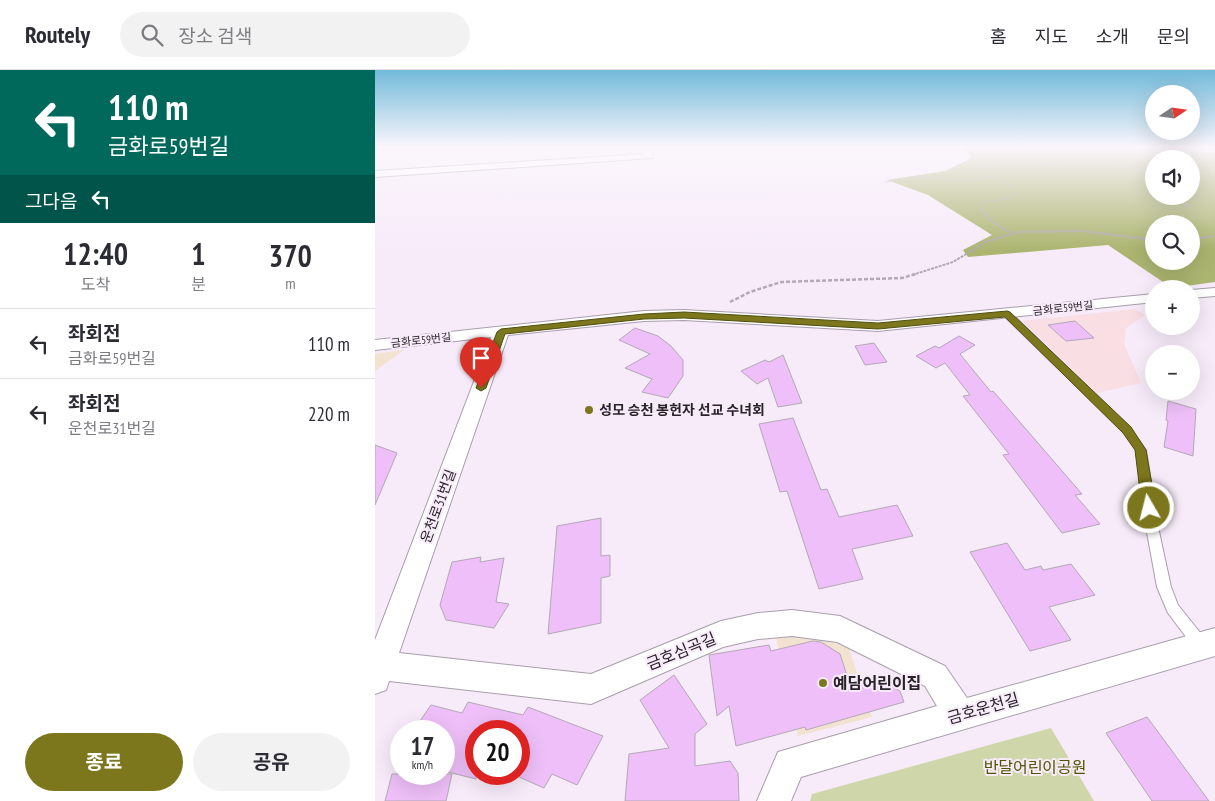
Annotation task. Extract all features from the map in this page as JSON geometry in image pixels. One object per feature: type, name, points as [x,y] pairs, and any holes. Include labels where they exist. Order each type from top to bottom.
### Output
[{"type":"street","points":[[1200,293],[1215,292]]},
{"type":"street","name":"금화로59번길","points":[[375,346],[644,316],[684,315],[878,326],[1145,299]]},
{"type":"street","name":"운천로31번길","points":[[377,670],[501,332]]},
{"type":"street","name":"금호심곡길","points":[[377,670],[591,689],[721,634],[758,626],[792,624],[840,629],[935,676],[959,714]]},
{"type":"street","name":"금호운천길","points":[[774,801],[789,764],[1208,644]]},
{"type":"lane","points":[[1007,314],[1127,430],[1141,450],[1152,527],[1164,587],[1173,609],[1208,644]]},
{"type":"path","points":[[885,182],[890,181]]},
{"type":"path","points":[[1001,181],[1015,187],[1017,193],[1009,198],[983,202],[982,210],[994,223],[1011,234]]},
{"type":"path","points":[[725,305],[750,292],[781,282],[902,278],[953,262],[986,242],[1011,234],[1082,231],[1145,239]]},
{"type":"path","points":[[1200,238],[1215,236]]},
{"type":"shaded area","points":[[1135,309],[1145,315],[1126,328],[1124,344],[1141,383],[1097,393],[1022,321]]},
{"type":"shaded area","points":[[404,350],[375,371],[375,354]]},
{"type":"shaded area","name":"예담어린이집","points":[[776,637],[824,638],[849,649],[872,717],[798,736]]},
{"type":"green space","points":[[890,181],[1145,181],[1145,205],[1200,205],[1200,181],[1215,181],[1215,282],[1200,284],[1200,280],[1160,280],[1145,270],[1200,270],[1200,215],[1145,215],[1145,270],[1108,245],[968,257],[963,250],[992,235],[928,195]]},
{"type":"green space","name":"반달어린이공원","points":[[1051,728],[1094,801],[810,801],[812,794]]},
{"type":"building","points":[[1075,321],[1094,338],[1066,341],[1048,325]]},
{"type":"building","points":[[635,328],[658,336],[671,346],[683,360],[683,376],[668,398],[642,392],[652,379],[625,368],[650,354],[619,340]]},
{"type":"building","points":[[959,336],[975,345],[960,354],[991,392],[993,391],[1082,494],[1075,495],[1100,524],[1062,533],[1003,455],[1009,454],[963,396],[970,395],[945,363],[936,368],[916,356],[935,346],[939,348]]},
{"type":"building","points":[[874,343],[887,362],[865,365],[855,346]]},
{"type":"building","points":[[783,355],[802,403],[778,407],[768,378],[757,384],[741,371],[765,360],[769,362]]},
{"type":"building","points":[[1168,401],[1196,409],[1193,456],[1164,447],[1168,421],[1166,420]]},
{"type":"building","points":[[793,418],[821,490],[827,489],[839,517],[897,505],[913,536],[852,549],[863,579],[819,589],[787,491],[780,492],[759,424]]},
{"type":"building","points":[[375,445],[397,453],[375,505]]},
{"type":"building","points":[[601,518],[601,556],[610,555],[610,576],[601,578],[601,623],[548,634],[557,526]]},
{"type":"building","points":[[1007,543],[1025,570],[1041,566],[1043,570],[1071,564],[1095,595],[1049,607],[1071,640],[1030,651],[970,552]]},
{"type":"building","points":[[481,557],[480,562],[504,558],[496,602],[509,604],[494,628],[446,620],[440,605],[452,562]]},
{"type":"building","points":[[813,641],[821,642],[840,654],[851,688],[882,681],[900,691],[904,702],[806,730],[805,727],[736,746],[729,706],[717,716],[709,655],[769,645],[771,651]]},
{"type":"building","points":[[674,675],[707,724],[695,734],[695,766],[730,761],[738,773],[739,801],[625,801],[629,754],[669,748],[640,700]]},
{"type":"building","points":[[468,702],[523,715],[528,707],[603,736],[577,785],[552,774],[544,788],[530,782],[530,720],[465,720],[465,776],[455,774],[455,720],[421,720],[431,705],[462,713]]},
{"type":"building","points":[[1147,717],[1209,801],[1152,801],[1106,733]]},
{"type":"building","points":[[390,782],[390,785],[450,785],[446,801],[385,801]]},
{"type":"place","name":"성모 승천 봉헌자 선교 수녀회","points":[[589,410]]},
{"type":"place","name":"예담어린이집","points":[[823,683]]},
{"type":"route","points":[[481,388],[501,332],[644,316],[684,315],[878,326],[1007,314],[1127,430],[1141,450],[1149,508]]}]
